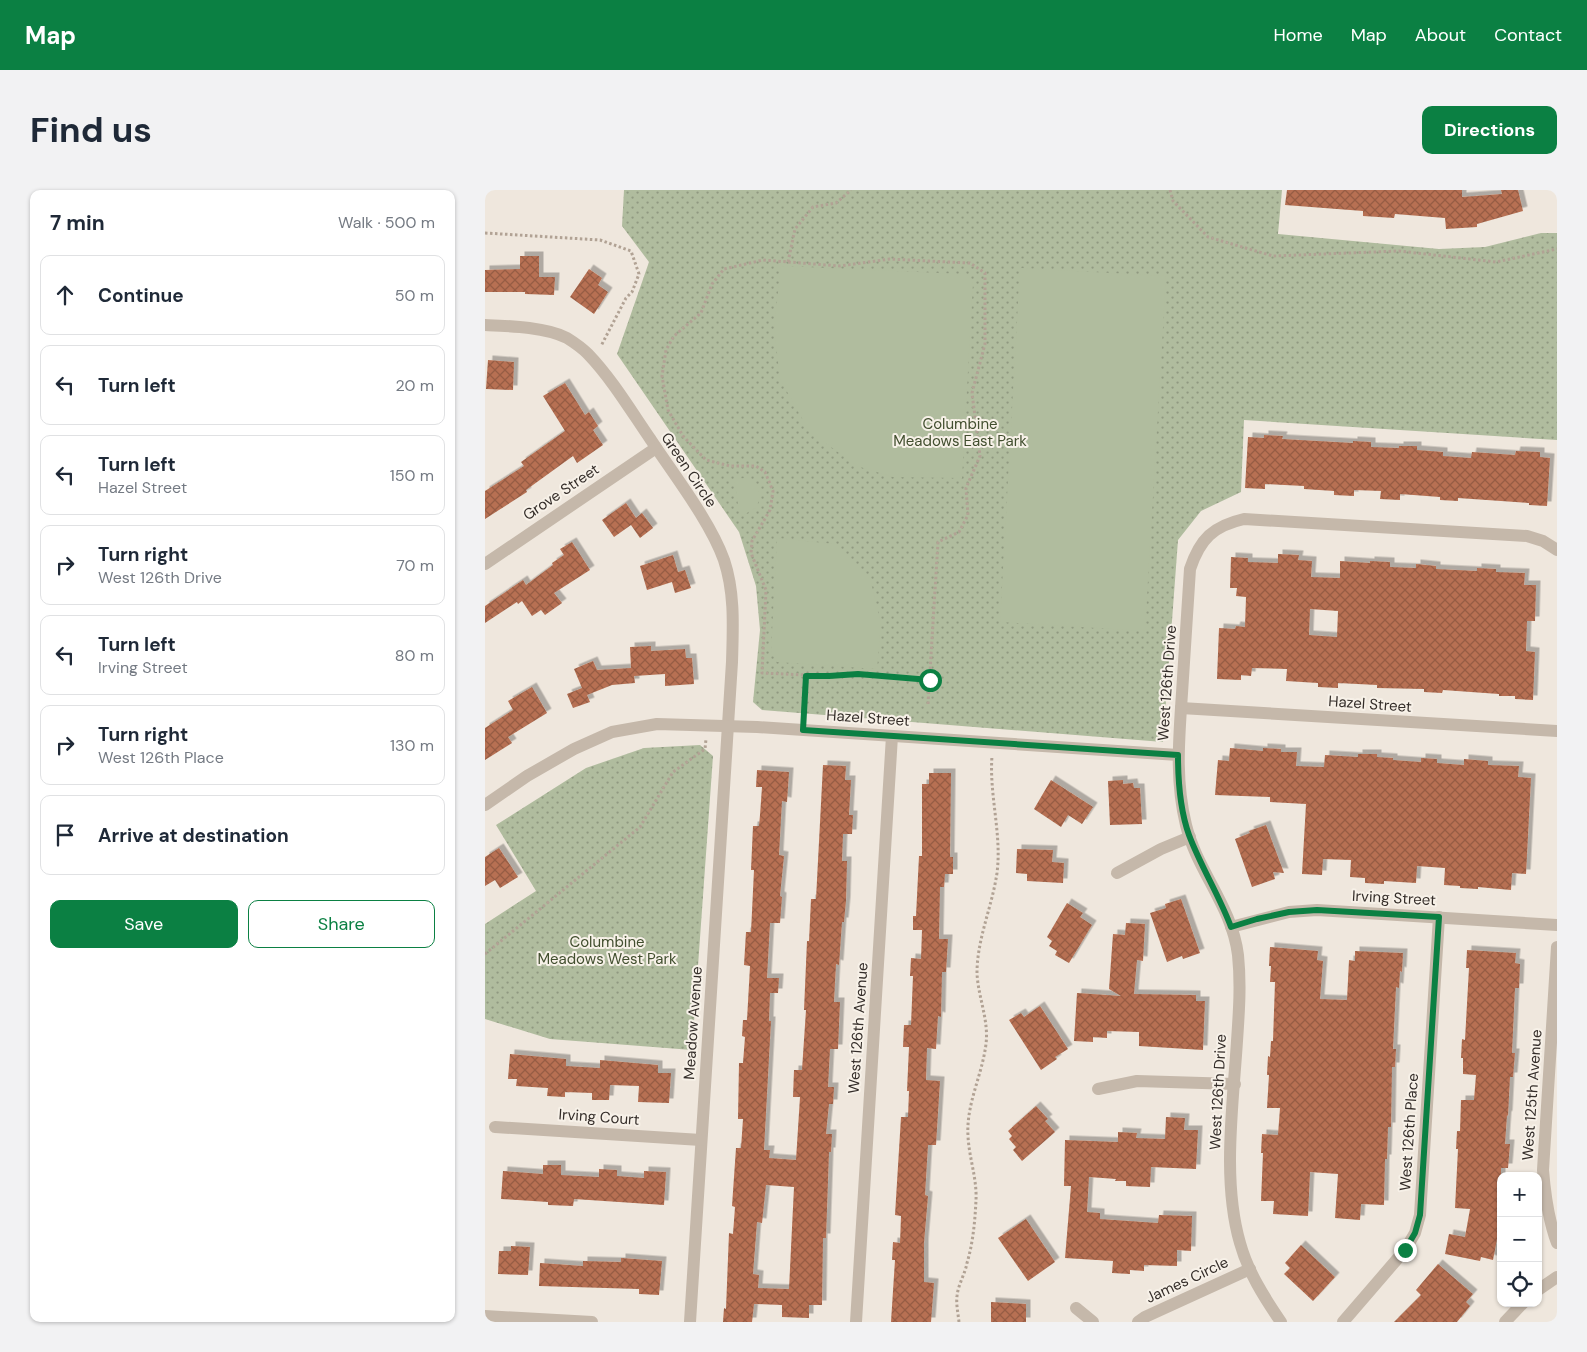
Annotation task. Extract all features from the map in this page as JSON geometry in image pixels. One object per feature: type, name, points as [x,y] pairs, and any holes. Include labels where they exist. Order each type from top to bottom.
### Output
[{"type":"street","name":"Green Circle","points":[[485,325],[523,328],[556,334],[583,349],[593,360],[656,448],[717,543],[726,568],[733,610],[728,727]]},
{"type":"street","name":"Grove Street","points":[[485,564],[656,448]]},
{"type":"street","name":"West 126th Drive","points":[[1281,1322],[1264,1298],[1250,1269],[1240,1243],[1233,1210],[1230,1176],[1240,985],[1237,953],[1231,927],[1222,902],[1190,837],[1181,800],[1178,755],[1190,569],[1195,552],[1215,530],[1229,523],[1244,519],[1527,536],[1543,541],[1557,550]]},
{"type":"street","name":"Hazel Street","points":[[1181,708],[1557,731]]},
{"type":"street","name":"Hazel Street","points":[[485,805],[527,776],[574,749],[612,732],[657,724],[803,730],[1178,755]]},
{"type":"street","name":"Meadow Avenue","points":[[690,1322],[728,727]]},
{"type":"street","name":"West 126th Avenue","points":[[856,1322],[892,736]]},
{"type":"street","points":[[1117,873],[1161,849],[1190,837]]},
{"type":"street","name":"Irving Street","points":[[1231,927],[1289,912],[1317,910],[1557,925]]},
{"type":"street","name":"West 126th Place","points":[[1343,1322],[1405,1250],[1415,1233],[1420,1215],[1439,917]]},
{"type":"street","name":"West 125th Avenue","points":[[1557,946],[1543,1170],[1545,1198],[1557,1243]]},
{"type":"street","points":[[1099,1089],[1137,1081],[1235,1084]]},
{"type":"street","name":"Irving Court","points":[[495,1126],[701,1140]]},
{"type":"street","name":"James Circle","points":[[1138,1322],[1145,1317],[1250,1269]]},
{"type":"street","points":[[1542,1287],[1557,1277]]},
{"type":"street","points":[[1505,1322],[1519,1307]]},
{"type":"street","points":[[1076,1308],[1093,1322]]},
{"type":"street","points":[[485,1316],[591,1322]]},
{"type":"path","points":[[788,262],[795,229],[813,207],[836,203],[851,190]]},
{"type":"path","points":[[1170,190],[1173,201],[1208,237],[1273,256],[1399,251],[1496,262],[1557,248]]},
{"type":"path","points":[[485,233],[600,240],[631,251],[639,274],[632,292],[625,298],[593,360]]},
{"type":"path","points":[[928,704],[930,680],[938,542],[959,532],[968,515],[966,488],[980,456],[972,394],[985,344],[985,273],[970,263],[890,259],[840,266],[763,260],[724,269],[712,284],[701,313],[674,336],[666,350],[662,376],[668,410],[683,436],[705,460],[730,466],[756,466],[765,472],[773,491],[770,510],[752,541],[751,553],[766,590],[762,673],[806,676],[858,674],[930,680]]},
{"type":"path","points":[[803,730],[806,676]]},
{"type":"path","points":[[485,954],[640,827],[673,772],[705,749],[706,726]]},
{"type":"path","points":[[959,1322],[957,1294],[967,1264],[973,1234],[976,1199],[968,1137],[969,1108],[983,1065],[986,1042],[986,1022],[977,974],[979,947],[997,873],[997,838],[991,775],[993,743]]},
{"type":"green space","name":"Columbine Meadows East Park","points":[[624,190],[1282,190],[1278,234],[1439,249],[1485,247],[1541,233],[1557,233],[1557,440],[1244,420],[1241,492],[1201,511],[1178,540],[1163,742],[762,710],[753,702],[760,630],[756,586],[739,532],[617,354],[649,262],[622,226]]},
{"type":"green space","points":[[781,266],[963,274],[973,282],[962,478],[893,477],[857,466],[809,431],[780,379],[774,327]]},
{"type":"green space","points":[[1020,268],[1166,276],[1145,631],[1000,622]]},
{"type":"green space","points":[[746,478],[756,483],[760,495],[757,507],[740,517],[734,479]]},
{"type":"green space","points":[[777,538],[834,544],[870,578],[881,624],[877,669],[777,662],[771,652]]},
{"type":"green space","name":"Columbine Meadows West Park","points":[[700,745],[713,756],[692,1050],[550,1039],[485,1019],[485,924],[536,891],[496,825],[586,768],[644,748]]},
{"type":"building","points":[[1287,190],[1462,190],[1462,197],[1502,194],[1501,190],[1518,190],[1523,211],[1477,224],[1477,227],[1446,229],[1445,218],[1395,214],[1394,218],[1363,216],[1363,211],[1285,205]]},
{"type":"building","points":[[520,256],[539,256],[539,277],[555,277],[554,295],[525,294],[525,292],[485,292],[485,270],[520,269]]},
{"type":"building","points":[[589,269],[602,278],[598,285],[608,292],[594,314],[570,297]]},
{"type":"building","points":[[488,360],[514,362],[513,390],[486,389]]},
{"type":"building","points":[[565,383],[585,415],[589,412],[598,426],[593,430],[603,445],[577,463],[573,456],[526,490],[527,492],[485,519],[485,491],[524,466],[521,462],[565,431],[543,396]]},
{"type":"building","points":[[1264,435],[1283,436],[1282,439],[1353,443],[1353,441],[1371,442],[1371,447],[1399,448],[1399,446],[1417,446],[1417,450],[1443,452],[1443,456],[1471,458],[1472,452],[1515,455],[1516,451],[1540,452],[1540,457],[1550,458],[1547,506],[1458,498],[1458,501],[1440,500],[1440,497],[1400,494],[1400,500],[1380,499],[1381,491],[1354,490],[1354,496],[1334,495],[1334,491],[1304,489],[1304,486],[1265,484],[1265,489],[1245,488],[1248,437],[1264,438]]},
{"type":"building","points":[[626,503],[636,518],[642,513],[653,528],[640,538],[631,525],[614,537],[602,520]]},
{"type":"building","points":[[572,542],[590,570],[554,593],[562,603],[545,615],[541,610],[532,616],[522,601],[518,604],[517,602],[485,623],[485,606],[523,580],[526,585],[564,555],[560,549]]},
{"type":"building","points":[[1278,554],[1299,555],[1298,560],[1312,561],[1311,577],[1340,578],[1340,561],[1390,562],[1390,567],[1416,568],[1416,564],[1436,566],[1436,569],[1477,571],[1477,568],[1496,569],[1496,572],[1525,573],[1524,585],[1536,585],[1535,621],[1527,621],[1526,651],[1535,652],[1533,700],[1515,699],[1515,696],[1499,696],[1499,694],[1443,690],[1442,693],[1424,692],[1424,689],[1377,688],[1377,685],[1338,683],[1338,688],[1318,687],[1318,683],[1286,681],[1287,669],[1252,668],[1251,676],[1241,675],[1241,680],[1217,679],[1219,628],[1235,629],[1236,626],[1245,627],[1246,597],[1236,596],[1237,588],[1230,588],[1231,557],[1248,558],[1248,562],[1278,563]],"holes":[[[1310,609],[1338,611],[1337,637],[1309,635]]]},
{"type":"building","points":[[673,555],[678,572],[685,570],[691,588],[675,593],[672,582],[647,590],[640,566]]},
{"type":"building","points":[[651,646],[651,651],[685,649],[686,658],[692,658],[694,684],[665,686],[665,674],[634,676],[635,683],[612,685],[587,695],[590,702],[573,708],[567,694],[582,688],[574,669],[593,661],[597,670],[631,668],[630,647]]},
{"type":"building","points":[[532,687],[547,713],[508,737],[512,743],[485,760],[485,728],[513,710],[508,701]]},
{"type":"building","points":[[1230,748],[1263,751],[1263,748],[1281,749],[1281,752],[1297,752],[1296,766],[1324,767],[1325,755],[1358,757],[1358,754],[1377,754],[1377,757],[1393,758],[1393,760],[1421,762],[1421,758],[1437,759],[1437,763],[1464,765],[1464,759],[1488,761],[1488,765],[1519,766],[1518,777],[1531,778],[1526,874],[1512,873],[1511,890],[1478,887],[1478,889],[1460,888],[1460,886],[1444,885],[1445,868],[1417,866],[1416,883],[1384,881],[1384,884],[1365,883],[1365,878],[1350,877],[1351,860],[1323,859],[1322,875],[1302,874],[1306,804],[1270,802],[1270,797],[1215,795],[1218,760],[1229,761]]},
{"type":"building","points":[[823,765],[846,766],[845,780],[851,780],[849,815],[853,815],[852,834],[843,834],[842,861],[847,861],[846,901],[844,922],[842,922],[839,965],[836,964],[834,1002],[840,1002],[838,1049],[830,1049],[828,1087],[834,1087],[833,1104],[829,1104],[826,1134],[832,1134],[831,1152],[829,1152],[826,1238],[823,1238],[822,1305],[809,1305],[809,1318],[782,1317],[782,1305],[754,1304],[752,1322],[723,1322],[724,1308],[726,1309],[729,1233],[733,1234],[735,1207],[732,1206],[736,1148],[741,1148],[743,1119],[738,1119],[739,1063],[743,1063],[745,1037],[742,1036],[743,1020],[747,1020],[750,966],[744,965],[746,932],[751,932],[754,870],[751,870],[753,826],[759,826],[762,787],[756,787],[757,770],[789,772],[787,802],[782,801],[779,855],[784,856],[780,896],[782,897],[780,923],[770,923],[767,978],[779,978],[778,993],[770,993],[769,1021],[771,1021],[764,1150],[770,1150],[769,1158],[796,1160],[800,1097],[793,1097],[794,1070],[802,1070],[806,1010],[804,1010],[807,941],[809,941],[811,899],[816,899]],"holes":[[[766,1185],[794,1187],[789,1289],[758,1288],[759,1275],[753,1274],[757,1222],[762,1223]]]},
{"type":"building","points":[[929,773],[951,773],[950,857],[953,857],[953,874],[945,874],[944,887],[940,887],[939,939],[948,939],[946,972],[942,972],[941,1017],[938,1016],[936,1049],[927,1048],[926,1080],[940,1081],[936,1145],[928,1145],[925,1195],[928,1196],[924,1243],[924,1282],[934,1283],[931,1322],[891,1322],[895,1260],[892,1260],[893,1242],[900,1243],[901,1216],[895,1215],[901,1117],[908,1117],[909,1047],[903,1047],[904,1025],[911,1025],[913,976],[910,976],[911,958],[921,959],[922,930],[913,930],[913,916],[916,916],[919,856],[922,856],[922,784],[929,784]]},
{"type":"building","points":[[1051,780],[1093,807],[1082,824],[1068,815],[1061,827],[1034,809]]},
{"type":"building","points":[[1123,780],[1123,784],[1133,783],[1134,788],[1140,788],[1142,824],[1110,825],[1108,781]]},
{"type":"building","points":[[1266,825],[1284,873],[1273,872],[1275,879],[1252,887],[1235,839],[1250,833],[1249,831]]},
{"type":"building","points":[[499,848],[518,877],[500,888],[495,880],[485,886],[485,857]]},
{"type":"building","points":[[1017,849],[1053,850],[1052,862],[1064,863],[1063,883],[1027,881],[1027,874],[1016,873]]},
{"type":"building","points":[[1181,899],[1200,953],[1183,959],[1182,956],[1167,962],[1150,913],[1166,908],[1165,904]]},
{"type":"building","points":[[1067,903],[1083,913],[1080,917],[1092,925],[1069,963],[1055,955],[1057,951],[1049,946],[1052,941],[1047,937]]},
{"type":"building","points":[[1126,923],[1145,924],[1143,961],[1137,960],[1134,994],[1196,995],[1196,1001],[1205,1001],[1203,1050],[1139,1046],[1139,1032],[1107,1031],[1107,1038],[1093,1037],[1093,1042],[1074,1041],[1077,993],[1121,996],[1109,989],[1113,934],[1125,935]]},
{"type":"building","points":[[1270,947],[1318,951],[1317,960],[1323,961],[1320,999],[1347,1000],[1349,960],[1355,961],[1355,951],[1403,953],[1399,988],[1396,987],[1393,1049],[1396,1049],[1395,1067],[1392,1067],[1391,1127],[1388,1127],[1387,1159],[1385,1159],[1384,1205],[1361,1204],[1360,1220],[1335,1218],[1338,1174],[1310,1172],[1308,1216],[1273,1214],[1274,1201],[1261,1201],[1262,1134],[1278,1135],[1280,1108],[1267,1108],[1268,1056],[1270,1057],[1271,1041],[1273,1041],[1275,982],[1270,982]]},
{"type":"building","points":[[1467,950],[1516,953],[1515,963],[1520,964],[1519,988],[1515,988],[1512,1053],[1515,1053],[1513,1077],[1510,1077],[1505,1144],[1510,1144],[1508,1168],[1501,1168],[1501,1172],[1497,1172],[1497,1239],[1493,1260],[1481,1257],[1480,1261],[1445,1254],[1449,1234],[1465,1237],[1470,1209],[1455,1208],[1457,1131],[1460,1131],[1461,1100],[1474,1100],[1476,1075],[1463,1074],[1463,1058],[1461,1058],[1462,1039],[1465,1040],[1469,968],[1466,968]]},
{"type":"building","points":[[1040,1006],[1068,1049],[1055,1057],[1057,1059],[1041,1070],[1009,1020],[1021,1013],[1024,1017]]},
{"type":"building","points":[[510,1054],[566,1059],[566,1066],[600,1068],[600,1060],[658,1065],[658,1073],[671,1073],[669,1103],[638,1102],[639,1086],[610,1085],[609,1100],[592,1100],[592,1093],[565,1092],[565,1097],[547,1096],[548,1088],[516,1086],[517,1079],[508,1079]]},
{"type":"building","points":[[1036,1106],[1048,1119],[1045,1121],[1055,1132],[1022,1161],[1013,1150],[1016,1147],[1009,1139],[1012,1136],[1008,1131]]},
{"type":"building","points":[[1166,1117],[1185,1118],[1184,1130],[1198,1130],[1196,1169],[1151,1167],[1150,1187],[1126,1186],[1126,1181],[1089,1177],[1087,1212],[1100,1213],[1100,1219],[1158,1223],[1159,1215],[1192,1216],[1191,1251],[1177,1250],[1177,1266],[1144,1265],[1144,1271],[1130,1270],[1130,1274],[1112,1273],[1113,1261],[1065,1258],[1071,1186],[1064,1186],[1065,1140],[1118,1142],[1118,1132],[1137,1133],[1136,1138],[1165,1139]]},
{"type":"building","points":[[543,1165],[561,1165],[561,1175],[599,1177],[599,1169],[617,1170],[617,1176],[644,1178],[644,1171],[666,1172],[664,1205],[574,1199],[573,1206],[548,1205],[548,1202],[501,1199],[503,1171],[543,1174]]},
{"type":"building","points":[[1026,1219],[1055,1262],[1028,1281],[998,1238]]},
{"type":"building","points":[[1301,1245],[1335,1277],[1313,1301],[1284,1274],[1290,1268],[1285,1263]]},
{"type":"building","points":[[511,1246],[530,1247],[528,1275],[498,1274],[499,1251],[511,1251]]},
{"type":"building","points":[[621,1258],[662,1261],[659,1295],[639,1294],[639,1289],[539,1286],[540,1263],[583,1266],[583,1261],[621,1262]]},
{"type":"building","points":[[1438,1264],[1473,1294],[1466,1302],[1470,1306],[1457,1322],[1394,1322],[1421,1295],[1416,1290]]},
{"type":"building","points":[[991,1302],[1026,1304],[1026,1322],[991,1322]]},
{"type":"route","points":[[930,680],[858,674],[806,676],[803,730],[1178,755],[1181,800],[1187,828],[1202,864],[1222,902],[1231,927],[1289,912],[1317,910],[1439,917],[1420,1215],[1415,1233],[1405,1250]]}]
